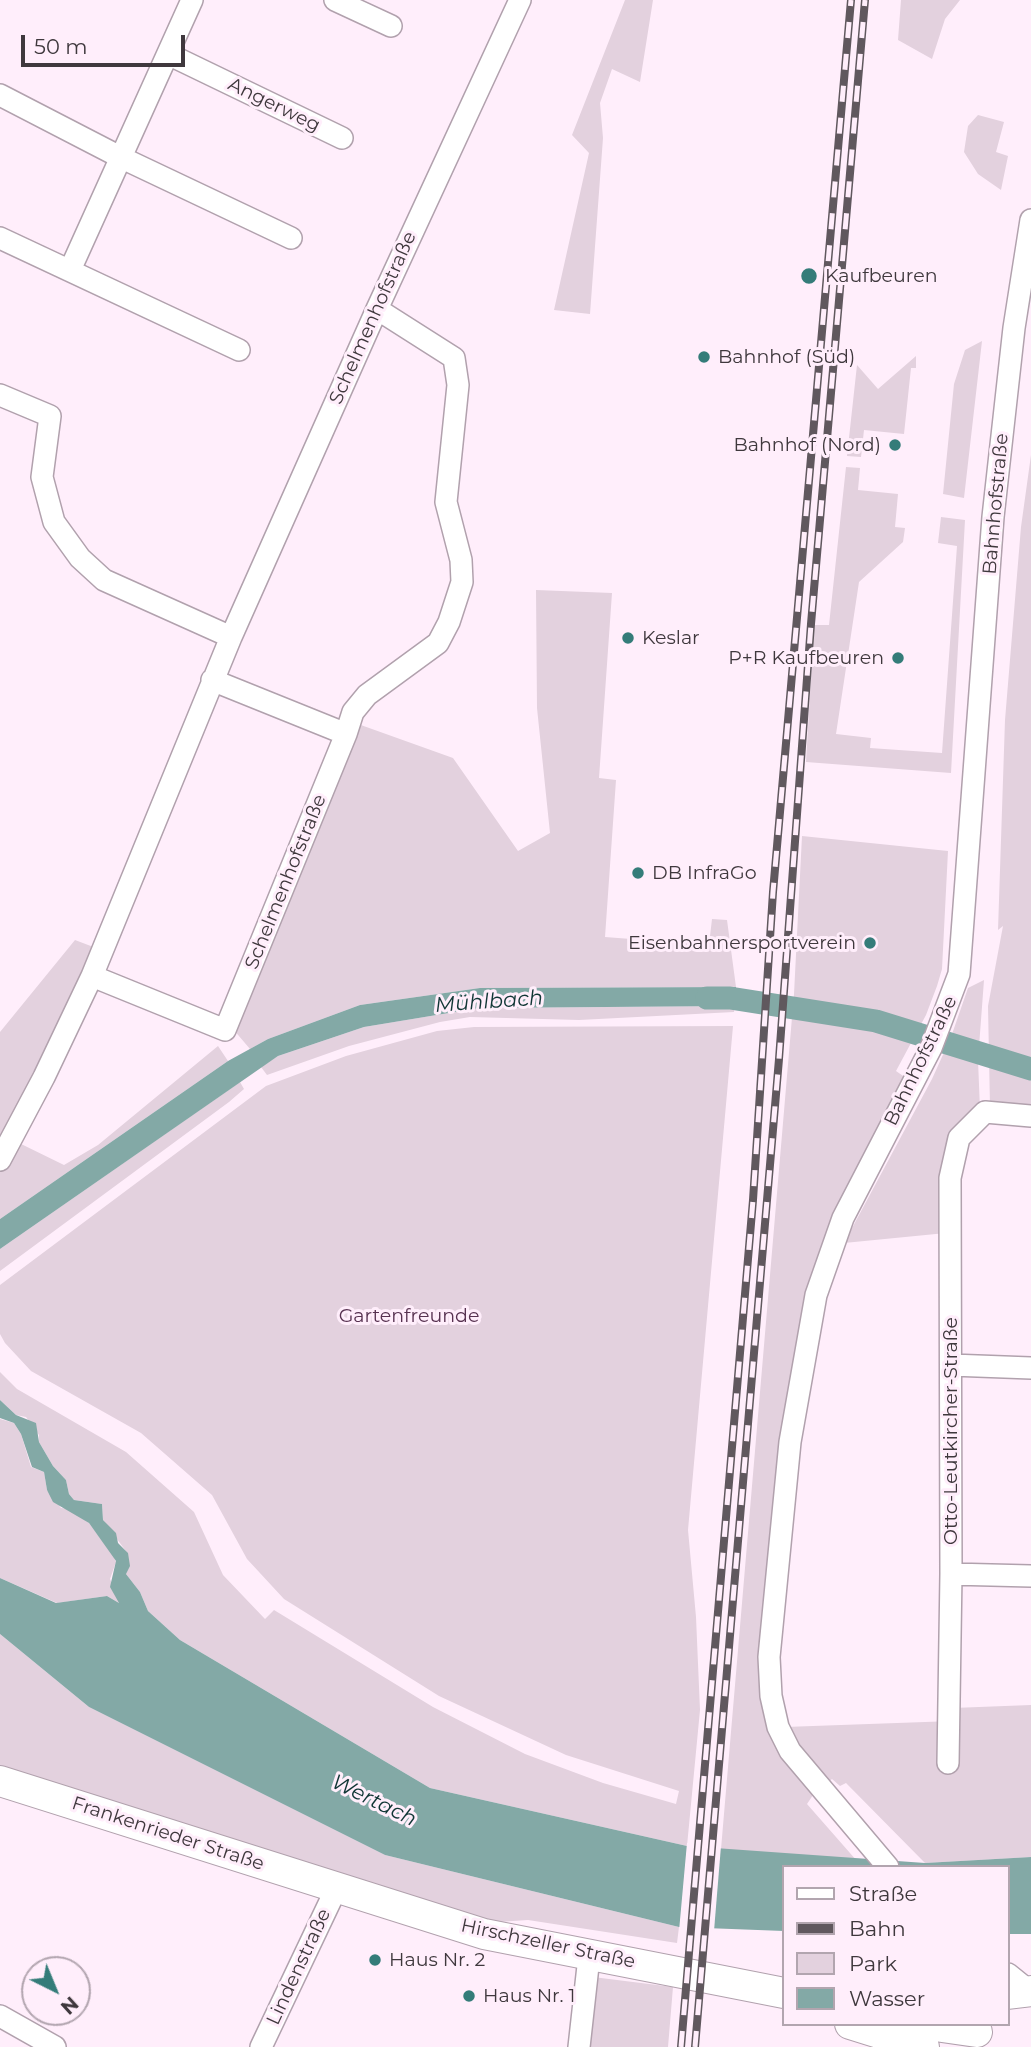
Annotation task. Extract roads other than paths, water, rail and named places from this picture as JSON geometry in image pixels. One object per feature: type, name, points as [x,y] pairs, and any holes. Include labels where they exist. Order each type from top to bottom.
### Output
[{"type":"street","points":[[70,270],[192,0]]},
{"type":"street","points":[[335,0],[391,26]]},
{"type":"street","name":"Schelmenhofstraße","points":[[0,1160],[44,1077],[92,976],[212,680],[514,2]]},
{"type":"street","name":"Angerweg","points":[[167,54],[342,138]]},
{"type":"street","points":[[0,95],[120,157],[290,238]]},
{"type":"street","name":"Bahnhofstraße","points":[[862,1836],[820,1790],[790,1751],[778,1727],[771,1696],[769,1657],[790,1442],[816,1295],[843,1218],[931,1048],[959,974],[993,517],[1014,328],[1031,220]]},
{"type":"street","points":[[0,238],[239,350]]},
{"type":"street","points":[[212,680],[346,734],[353,712],[367,695],[438,643],[449,622],[462,582],[461,560],[446,502],[458,384],[454,358],[376,309]]},
{"type":"street","points":[[0,395],[50,416],[42,477],[54,522],[80,558],[104,580],[231,637]]},
{"type":"street","name":"Schelmenhofstraße","points":[[92,976],[225,1030],[346,734]]},
{"type":"street","name":"Otto-Leutkircher-Straße","points":[[948,1763],[951,1574],[950,1178],[958,1138],[985,1112],[1031,1116]]},
{"type":"street","points":[[951,1365],[1031,1368]]},
{"type":"street","points":[[951,1574],[1031,1576]]},
{"type":"street","name":"Frankenrieder Straße","points":[[0,1781],[337,1887]]},
{"type":"street","points":[[862,1836],[886,1865]]},
{"type":"street","points":[[862,1836],[892,1865]]},
{"type":"street","name":"Hirschzeller Straße","points":[[337,1887],[484,1934],[589,1956],[657,1966],[777,1993]]},
{"type":"street","name":"Lindenstraße","points":[[261,2047],[337,1887]]},
{"type":"street","points":[[579,2047],[589,1956]]},
{"type":"street","points":[[0,2016],[55,2047]]},
{"type":"street","points":[[860,2031],[977,2034]]},
{"type":"water","points":[[736,987],[735,1006],[479,1008],[364,1027],[278,1056],[0,1249],[0,1219],[228,1061],[268,1039],[360,1005],[480,988]]},
{"type":"water","name":"Wertach","points":[[0,1400],[16,1415],[36,1423],[39,1442],[53,1466],[66,1480],[69,1494],[74,1500],[102,1504],[103,1520],[116,1533],[118,1543],[128,1553],[130,1566],[126,1574],[140,1592],[148,1611],[180,1640],[430,1788],[687,1846],[925,1863],[1031,1857],[1031,1934],[1010,1934],[1010,1865],[782,1865],[782,1931],[679,1927],[385,1855],[89,1707],[0,1634],[0,1578],[56,1603],[107,1596],[119,1603],[110,1587],[116,1561],[89,1523],[53,1502],[47,1490],[44,1472],[32,1467],[21,1434],[14,1423],[0,1418]]},
{"type":"waterway","name":"Mühlbach","points":[[707,998],[730,998],[876,1021],[1031,1069]]},
{"type":"railway","points":[[681,2047],[753,1200],[773,892],[851,0]]},
{"type":"railway","points":[[695,2047],[779,1059],[811,624],[865,0]]},
{"type":"place","name":"Kaufbeuren","points":[[809,276]]},
{"type":"place","name":"Bahnhof (Süd)","points":[[704,357]]},
{"type":"place","name":"Bahnhof (Nord)","points":[[895,445]]},
{"type":"place","name":"Keslar","points":[[628,638]]},
{"type":"place","name":"P+R Kaufbeuren","points":[[898,658]]},
{"type":"place","name":"DB InfraGo","points":[[638,873]]},
{"type":"place","name":"Eisenbahnersportverein","points":[[870,943]]},
{"type":"place","name":"Haus Nr. 2","points":[[375,1960]]},
{"type":"place","name":"Haus Nr. 1","points":[[469,1996]]},
{"type":"park label","name":"Gartenfreunde","points":[[409,1316]]}]
